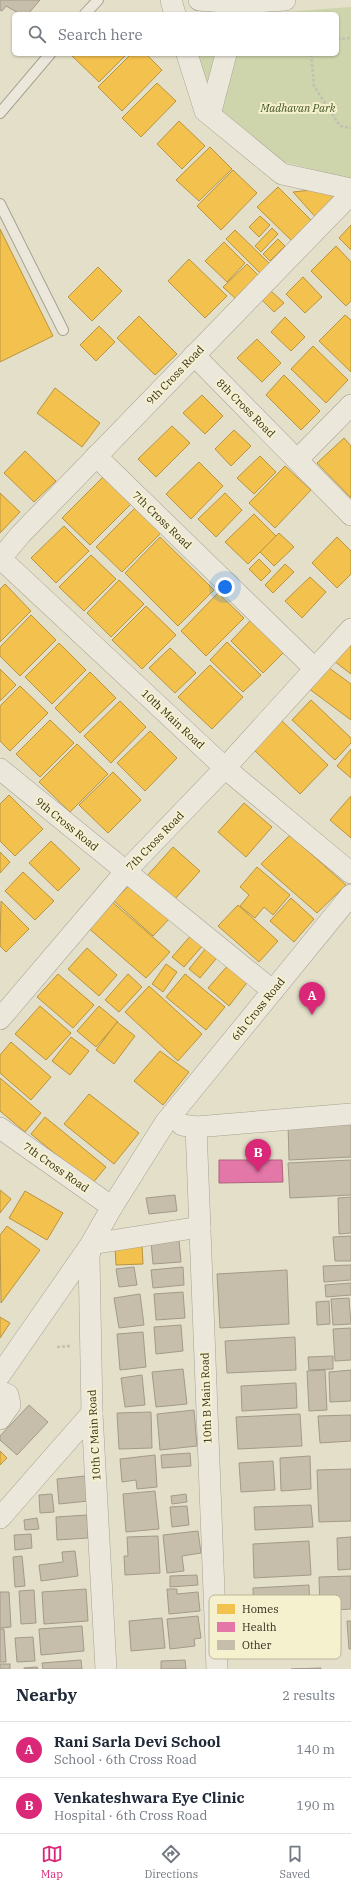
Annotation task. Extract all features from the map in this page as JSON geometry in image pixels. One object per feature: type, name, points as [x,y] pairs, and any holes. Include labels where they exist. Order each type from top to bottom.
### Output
[{"type":"street","points":[[171,0],[174,12]]},
{"type":"street","points":[[199,0],[237,6],[285,0]]},
{"type":"street","points":[[188,56],[205,110],[282,174],[351,189]]},
{"type":"street","points":[[210,115],[225,56]]},
{"type":"street","name":"9th Cross Road","points":[[0,558],[20,534],[351,194]]},
{"type":"street","name":"8th Cross Road","points":[[194,355],[351,515]]},
{"type":"street","points":[[297,460],[351,405]]},
{"type":"street","name":"7th Cross Road","points":[[96,456],[314,668]]},
{"type":"street","name":"10th Main Road","points":[[0,558],[225,768],[351,873]]},
{"type":"street","name":"7th Cross Road","points":[[0,1019],[126,871],[225,768],[314,668],[351,629]]},
{"type":"street","name":"9th Cross Road","points":[[3,778],[126,871],[273,991]]},
{"type":"street","name":"6th Cross Road","points":[[112,1207],[166,1123],[351,895]]},
{"type":"street","points":[[166,1123],[196,1126],[351,1114]]},
{"type":"street","name":"10th B Main Road","points":[[196,1126],[214,1595]]},
{"type":"street","name":"7th Cross Road","points":[[0,1128],[112,1207]]},
{"type":"street","name":"10th C Main Road","points":[[106,1669],[92,1413],[88,1257],[91,1244],[112,1207]]},
{"type":"street","points":[[0,1375],[91,1244],[200,1227]]},
{"type":"street","points":[[0,1391],[8,1396],[10,1405],[0,1418]]},
{"type":"street","points":[[0,1518],[92,1413]]},
{"type":"street","name":"10th B Main Road","points":[[217,1659],[217,1669]]},
{"type":"lane","points":[[87,12],[98,0]]},
{"type":"lane","points":[[0,113],[48,56]]},
{"type":"lane","points":[[0,204],[63,330]]},
{"type":"path","points":[[339,39],[351,38]]},
{"type":"path","points":[[311,56],[314,86],[340,126],[351,128]]},
{"type":"green space","name":"Madhavan Park","points":[[351,7],[351,179],[284,162],[202,113],[193,56],[339,56],[339,12],[285,12]]},
{"type":"building: Homes","points":[[72,56],[125,56],[99,82]]},
{"type":"building: Homes","points":[[129,56],[148,56],[162,70],[122,111],[98,87]]},
{"type":"building: Homes","points":[[157,83],[176,101],[141,137],[122,118]]},
{"type":"building: Homes","points":[[179,121],[205,146],[182,169],[157,144]]},
{"type":"building: Homes","points":[[210,147],[232,169],[199,201],[176,180]]},
{"type":"building: Homes","points":[[233,170],[257,193],[221,230],[197,206]]},
{"type":"building: Homes","points":[[278,187],[312,221],[292,241],[257,207]]},
{"type":"building: Homes","points":[[330,188],[341,199],[319,221],[293,192]]},
{"type":"building: Homes","points":[[260,216],[270,225],[259,237],[249,227]]},
{"type":"building: Homes","points":[[351,225],[351,250],[339,238]]},
{"type":"building: Homes","points":[[272,228],[278,234],[261,252],[255,246]]},
{"type":"building: Homes","points":[[0,229],[53,336],[0,362]]},
{"type":"building: Homes","points":[[235,230],[271,265],[261,274],[226,239]]},
{"type":"building: Homes","points":[[278,239],[285,246],[270,261],[263,254]]},
{"type":"building: Homes","points":[[224,242],[245,263],[227,282],[205,261]]},
{"type":"building: Homes","points":[[336,246],[351,262],[351,301],[346,306],[311,271]]},
{"type":"building: Homes","points":[[189,259],[227,296],[205,318],[168,281]]},
{"type":"building: Homes","points":[[247,264],[260,277],[237,300],[223,287]]},
{"type":"building: Homes","points":[[98,267],[122,291],[92,321],[68,297]]},
{"type":"building: Homes","points":[[303,277],[322,297],[305,313],[286,294]]},
{"type":"building: Homes","points":[[271,291],[284,303],[274,312],[262,300]]},
{"type":"building: Homes","points":[[345,315],[351,320],[351,372],[319,341]]},
{"type":"building: Homes","points":[[139,316],[177,354],[155,375],[117,338]]},
{"type":"building: Homes","points":[[285,317],[305,337],[291,351],[271,332]]},
{"type":"building: Homes","points":[[99,326],[115,342],[96,361],[80,345]]},
{"type":"building: Homes","points":[[257,339],[281,363],[262,382],[237,358]]},
{"type":"building: Homes","points":[[313,346],[348,380],[326,403],[291,369]]},
{"type":"building: Homes","points":[[284,375],[320,411],[301,430],[266,395]]},
{"type":"building: Homes","points":[[55,388],[100,423],[82,447],[37,413]]},
{"type":"building: Homes","points":[[202,395],[223,416],[205,434],[183,413]]},
{"type":"building: Homes","points":[[172,426],[190,443],[156,477],[138,459]]},
{"type":"building: Homes","points":[[234,430],[251,446],[231,466],[215,449]]},
{"type":"building: Homes","points":[[344,438],[351,446],[351,498],[317,463]]},
{"type":"building: Homes","points":[[25,451],[56,481],[34,502],[4,473]]},
{"type":"building: Homes","points":[[260,456],[276,472],[254,494],[237,478]]},
{"type":"building: Homes","points":[[199,462],[223,486],[191,519],[166,494]]},
{"type":"building: Homes","points":[[285,466],[311,490],[275,528],[249,503]]},
{"type":"building: Homes","points":[[103,477],[131,504],[90,545],[62,518]]},
{"type":"building: Homes","points":[[0,493],[20,512],[0,533]]},
{"type":"building: Homes","points":[[225,493],[242,510],[216,537],[198,519]]},
{"type":"building: Homes","points":[[135,508],[161,533],[122,572],[96,547]]},
{"type":"building: Homes","points":[[254,514],[276,536],[248,564],[225,542]]},
{"type":"building: Homes","points":[[64,526],[89,551],[56,583],[31,558]]},
{"type":"building: Homes","points":[[279,533],[294,547],[274,566],[260,552]]},
{"type":"building: Homes","points":[[160,537],[214,590],[178,626],[125,573]]},
{"type":"building: Homes","points":[[337,537],[351,551],[351,574],[337,588],[312,563]]},
{"type":"building: Homes","points":[[91,555],[116,579],[84,611],[59,587]]},
{"type":"building: Homes","points":[[259,559],[271,571],[261,581],[249,569]]},
{"type":"building: Homes","points":[[285,564],[294,572],[273,593],[265,585]]},
{"type":"building: Homes","points":[[310,577],[326,592],[302,618],[285,601]]},
{"type":"building: Homes","points":[[119,580],[144,604],[111,637],[87,613]]},
{"type":"building: Homes","points":[[5,584],[31,611],[0,642],[0,589]]},
{"type":"building: Homes","points":[[218,593],[244,618],[206,656],[181,631]]},
{"type":"building: Homes","points":[[146,606],[176,635],[142,669],[112,640]]},
{"type":"building: Homes","points":[[31,615],[56,640],[20,676],[0,656],[0,647]]},
{"type":"building: Homes","points":[[252,619],[285,651],[263,673],[231,641]]},
{"type":"building: Homes","points":[[351,638],[351,674],[334,661]]},
{"type":"building: Homes","points":[[227,642],[261,675],[243,692],[210,660]]},
{"type":"building: Homes","points":[[59,643],[86,670],[52,704],[25,677]]},
{"type":"building: Homes","points":[[170,648],[196,673],[175,693],[149,668]]},
{"type":"building: Homes","points":[[210,665],[243,697],[212,729],[178,697]]},
{"type":"building: Homes","points":[[325,665],[351,684],[351,720],[308,688]]},
{"type":"building: Homes","points":[[0,669],[16,685],[0,701]]},
{"type":"building: Homes","points":[[90,672],[116,698],[80,733],[55,708]]},
{"type":"building: Homes","points":[[20,686],[48,713],[10,751],[0,741],[0,706]]},
{"type":"building: Homes","points":[[311,700],[351,738],[351,743],[335,760],[292,720]]},
{"type":"building: Homes","points":[[120,701],[146,727],[111,763],[84,736]]},
{"type":"building: Homes","points":[[50,720],[74,743],[40,777],[16,754]]},
{"type":"building: Homes","points":[[281,720],[328,765],[300,794],[253,749]]},
{"type":"building: Homes","points":[[150,731],[177,758],[145,791],[117,763]]},
{"type":"building: Homes","points":[[77,744],[108,774],[70,812],[39,782]]},
{"type":"building: Homes","points":[[351,749],[351,778],[337,766]]},
{"type":"building: Homes","points":[[113,772],[141,800],[108,833],[79,805]]},
{"type":"building: Homes","points":[[9,795],[43,829],[15,856],[0,841],[0,804]]},
{"type":"building: Homes","points":[[351,796],[351,838],[330,820]]},
{"type":"building: Homes","points":[[244,803],[272,827],[246,857],[218,832]]},
{"type":"building: Homes","points":[[290,835],[346,885],[317,913],[261,864]]},
{"type":"building: Homes","points":[[51,841],[80,869],[58,891],[29,863]]},
{"type":"building: Homes","points":[[173,847],[200,871],[174,900],[147,876]]},
{"type":"building: Homes","points":[[0,852],[10,862],[0,873]]},
{"type":"building: Homes","points":[[257,867],[290,895],[273,915],[264,907],[255,918],[240,906],[249,895],[240,887]]},
{"type":"building: Homes","points":[[23,872],[54,901],[35,920],[5,891]]},
{"type":"building: Homes","points":[[132,882],[171,917],[153,936],[114,901]]},
{"type":"building: Homes","points":[[291,898],[314,919],[294,942],[270,921]]},
{"type":"building: Homes","points":[[110,900],[170,952],[146,978],[86,926]]},
{"type":"building: Homes","points":[[1,901],[29,929],[6,952],[0,946]]},
{"type":"building: Homes","points":[[238,905],[278,941],[259,962],[218,926]]},
{"type":"building: Homes","points":[[193,933],[205,943],[184,967],[172,957]]},
{"type":"building: Homes","points":[[210,943],[221,953],[200,978],[189,969]]},
{"type":"building: Homes","points":[[87,948],[117,975],[99,996],[68,969]]},
{"type":"building: Homes","points":[[230,963],[249,980],[229,1006],[208,988]]},
{"type":"building: Homes","points":[[166,964],[177,972],[163,992],[152,984]]},
{"type":"building: Homes","points":[[58,974],[94,1005],[73,1028],[37,997]]},
{"type":"building: Homes","points":[[128,974],[142,987],[119,1012],[105,1000]]},
{"type":"building: Homes","points":[[185,974],[225,1007],[206,1030],[166,997]]},
{"type":"building: Homes","points":[[149,986],[202,1034],[178,1061],[125,1012]]},
{"type":"building: Homes","points":[[40,1006],[71,1033],[46,1060],[15,1034]]},
{"type":"building: Homes","points":[[99,1006],[118,1022],[96,1047],[77,1031]]},
{"type":"building: Homes","points":[[117,1022],[135,1036],[114,1064],[96,1050]]},
{"type":"building: Homes","points":[[71,1037],[89,1051],[70,1075],[52,1061]]},
{"type":"building: Homes","points":[[11,1042],[51,1077],[31,1100],[0,1073],[0,1055]]},
{"type":"building: Homes","points":[[160,1051],[189,1072],[163,1105],[134,1081]]},
{"type":"building: Homes","points":[[0,1078],[41,1113],[25,1132],[0,1111]]},
{"type":"building: Homes","points":[[89,1094],[139,1133],[114,1164],[64,1124]]},
{"type":"building: Homes","points":[[45,1117],[106,1167],[92,1184],[31,1134]]},
{"type":"building: Homes","points":[[0,1190],[11,1199],[0,1213]]},
{"type":"building: Homes","points":[[25,1191],[63,1213],[47,1240],[9,1218]]},
{"type":"building: Homes","points":[[7,1226],[40,1250],[1,1303],[0,1235]]},
{"type":"building: Homes","points":[[142,1245],[143,1264],[116,1265],[115,1246]]},
{"type":"building: Homes","points":[[0,1317],[10,1323],[0,1338]]},
{"type":"building: Homes","points":[[0,1451],[7,1458],[0,1465]]},
{"type":"building: Health","points":[[219,1160],[282,1160],[283,1182],[219,1183]]},
{"type":"building: Other","points":[[0,0],[40,0],[30,12],[16,12],[6,6],[2,11],[0,10]]},
{"type":"building: Other","points":[[351,1120],[351,1157],[289,1160],[288,1123]]},
{"type":"building: Other","points":[[351,1160],[351,1195],[290,1198],[288,1163]]},
{"type":"building: Other","points":[[175,1195],[177,1211],[149,1214],[146,1198]]},
{"type":"building: Other","points":[[351,1197],[351,1233],[339,1234],[338,1198]]},
{"type":"building: Other","points":[[351,1236],[351,1261],[335,1261],[333,1237]]},
{"type":"building: Other","points":[[179,1240],[181,1262],[153,1264],[151,1242]]},
{"type":"building: Other","points":[[351,1265],[351,1280],[324,1282],[323,1266]]},
{"type":"building: Other","points":[[134,1267],[137,1285],[119,1287],[116,1269]]},
{"type":"building: Other","points":[[183,1267],[184,1285],[153,1288],[151,1270]]},
{"type":"building: Other","points":[[287,1270],[289,1324],[220,1328],[217,1274]]},
{"type":"building: Other","points":[[351,1283],[351,1295],[326,1297],[325,1285]]},
{"type":"building: Other","points":[[183,1292],[185,1318],[156,1320],[154,1294]]},
{"type":"building: Other","points":[[140,1294],[144,1325],[119,1328],[114,1298]]},
{"type":"building: Other","points":[[349,1298],[351,1324],[333,1325],[331,1299]]},
{"type":"building: Other","points":[[329,1301],[330,1324],[317,1325],[316,1302]]},
{"type":"building: Other","points":[[181,1325],[183,1351],[156,1354],[154,1327]]},
{"type":"building: Other","points":[[351,1328],[351,1360],[335,1361],[333,1329]]},
{"type":"building: Other","points":[[143,1332],[146,1367],[120,1370],[117,1334]]},
{"type":"building: Other","points":[[295,1337],[296,1370],[227,1373],[225,1341]]},
{"type":"building: Other","points":[[333,1356],[333,1369],[309,1370],[308,1357]]},
{"type":"building: Other","points":[[183,1369],[187,1404],[156,1407],[152,1372]]},
{"type":"building: Other","points":[[325,1370],[327,1410],[309,1411],[307,1371]]},
{"type":"building: Other","points":[[351,1370],[351,1401],[330,1402],[329,1372]]},
{"type":"building: Other","points":[[142,1375],[145,1405],[125,1407],[121,1378]]},
{"type":"building: Other","points":[[296,1383],[297,1408],[242,1411],[241,1386]]},
{"type":"building: Other","points":[[29,1405],[48,1422],[17,1455],[0,1440],[0,1436]]},
{"type":"building: Other","points":[[194,1410],[197,1446],[160,1450],[157,1414]]},
{"type":"building: Other","points":[[151,1412],[152,1448],[119,1449],[117,1413]]},
{"type":"building: Other","points":[[300,1414],[302,1446],[238,1449],[236,1417]]},
{"type":"building: Other","points":[[351,1415],[351,1441],[320,1443],[318,1416]]},
{"type":"building: Other","points":[[190,1453],[191,1466],[162,1468],[161,1455]]},
{"type":"building: Other","points":[[155,1455],[157,1487],[137,1489],[136,1480],[122,1482],[120,1459]]},
{"type":"building: Other","points":[[310,1456],[311,1489],[281,1491],[280,1458]]},
{"type":"building: Other","points":[[273,1461],[275,1490],[241,1492],[239,1463]]},
{"type":"building: Other","points":[[351,1469],[351,1521],[319,1522],[317,1470]]},
{"type":"building: Other","points":[[85,1476],[88,1501],[59,1504],[57,1479]]},
{"type":"building: Other","points":[[155,1491],[159,1529],[126,1532],[123,1494]]},
{"type":"building: Other","points":[[52,1494],[54,1512],[40,1513],[39,1495]]},
{"type":"building: Other","points":[[186,1494],[187,1502],[172,1504],[171,1496]]},
{"type":"building: Other","points":[[311,1505],[313,1527],[255,1530],[254,1507]]},
{"type":"building: Other","points":[[187,1506],[189,1525],[172,1527],[170,1507]]},
{"type":"building: Other","points":[[87,1515],[88,1538],[57,1540],[56,1517]]},
{"type":"building: Other","points":[[37,1518],[39,1529],[25,1530],[24,1520]]},
{"type":"building: Other","points":[[198,1531],[201,1553],[182,1556],[184,1571],[167,1573],[163,1535]]},
{"type":"building: Other","points":[[31,1534],[32,1548],[15,1550],[14,1535]]},
{"type":"building: Other","points":[[158,1536],[160,1573],[125,1575],[124,1556],[128,1556],[127,1537]]},
{"type":"building: Other","points":[[351,1537],[351,1569],[338,1570],[337,1538]]},
{"type":"building: Other","points":[[309,1541],[311,1575],[254,1578],[253,1544]]},
{"type":"building: Other","points":[[75,1551],[78,1576],[41,1581],[39,1565],[63,1562],[62,1552]]},
{"type":"building: Other","points":[[22,1556],[25,1586],[15,1587],[13,1557]]},
{"type":"building: Other","points":[[197,1575],[198,1585],[170,1587],[170,1576]]},
{"type":"building: Other","points":[[351,1576],[351,1609],[341,1610],[341,1595],[320,1595],[319,1577]]},
{"type":"building: Other","points":[[309,1585],[309,1595],[253,1595],[253,1588]]},
{"type":"building: Other","points":[[86,1589],[88,1621],[44,1624],[42,1592]]},
{"type":"building: Other","points":[[167,1589],[177,1589],[177,1594],[198,1592],[200,1611],[169,1614]]},
{"type":"building: Other","points":[[34,1590],[36,1623],[21,1624],[19,1591]]},
{"type":"building: Other","points":[[0,1592],[9,1592],[11,1627],[0,1628]]},
{"type":"building: Other","points":[[198,1616],[201,1638],[194,1639],[195,1646],[170,1649],[167,1619]]},
{"type":"building: Other","points":[[162,1618],[165,1648],[131,1651],[129,1621]]},
{"type":"building: Other","points":[[347,1621],[351,1621],[351,1649],[349,1649]]},
{"type":"building: Other","points":[[82,1626],[84,1651],[41,1655],[39,1629]]},
{"type":"building: Other","points":[[0,1629],[4,1629],[6,1662],[0,1662]]},
{"type":"building: Other","points":[[33,1637],[35,1661],[17,1662],[15,1638]]},
{"type":"building: Other","points":[[81,1660],[82,1669],[43,1669],[42,1663]]},
{"type":"building: Other","points":[[185,1660],[186,1669],[161,1669],[161,1661]]},
{"type":"building: Other","points":[[0,1664],[10,1664],[10,1669],[0,1669]]},
{"type":"building: Other","points":[[37,1667],[38,1669],[24,1669],[24,1668]]},
{"type":"building: Other","points":[[321,1668],[321,1669],[291,1669]]},
{"type":"place","name":"Rani Sarla Devi School","points":[[312,1015]]},
{"type":"place","name":"Venkateshwara Eye Clinic","points":[[258,1172]]}]
